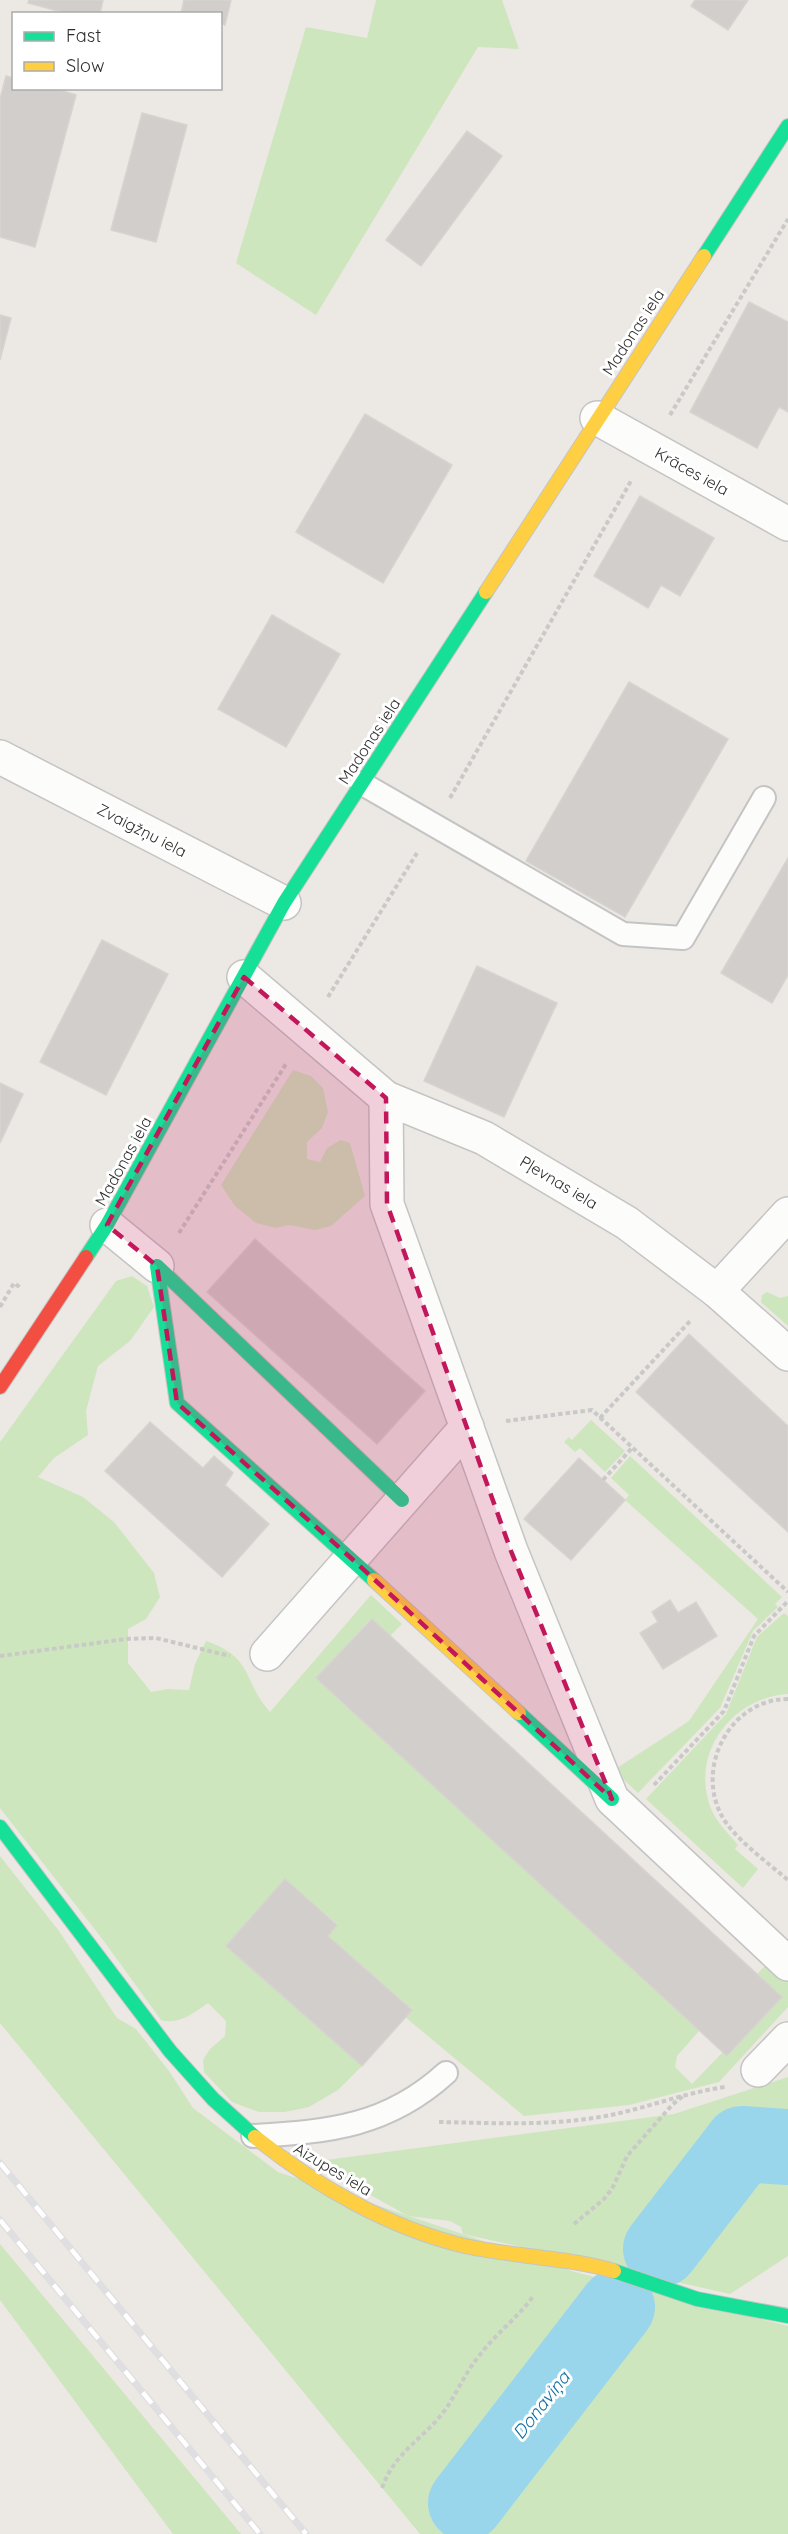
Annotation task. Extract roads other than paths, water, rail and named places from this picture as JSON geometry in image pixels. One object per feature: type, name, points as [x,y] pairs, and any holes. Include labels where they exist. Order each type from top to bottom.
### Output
[{"type":"street","name":"Madonas iela","points":[[0,1387],[106,1225],[284,903],[788,126]]},
{"type":"street","name":"Krāces iela","points":[[597,418],[788,524]]},
{"type":"street","name":"Zvaigžņu iela","points":[[0,757],[284,903]]},
{"type":"street","name":"Pļevnas iela","points":[[244,977],[386,1098],[484,1138],[627,1222],[717,1291],[788,1354]]},
{"type":"street","points":[[386,1098],[387,1204],[511,1551],[619,1806]]},
{"type":"street","points":[[717,1291],[788,1214]]},
{"type":"street","points":[[106,1225],[158,1266],[402,1500]]},
{"type":"street","points":[[158,1266],[177,1402],[351,1558],[788,1964]]},
{"type":"street","points":[[267,1654],[467,1427]]},
{"type":"street","name":"Aizupes iela","points":[[0,1827],[170,2051],[202,2089],[253,2136],[294,2167],[336,2193],[424,2234],[508,2255],[597,2267],[705,2301],[788,2316]]},
{"type":"street","points":[[758,2070],[788,2038]]},
{"type":"lane","points":[[361,783],[623,933],[683,938],[764,798]]},
{"type":"lane","points":[[253,2136],[329,2129],[372,2120],[407,2104],[447,2073]]},
{"type":"waterway","name":"Donaviņa","points":[[661,2249],[742,2144],[788,2147]]},
{"type":"waterway","name":"Donaviņa","points":[[466,2503],[617,2307]]},
{"type":"railway","points":[[0,2163],[306,2534]]},
{"type":"railway","points":[[0,2220],[260,2534]]}]
